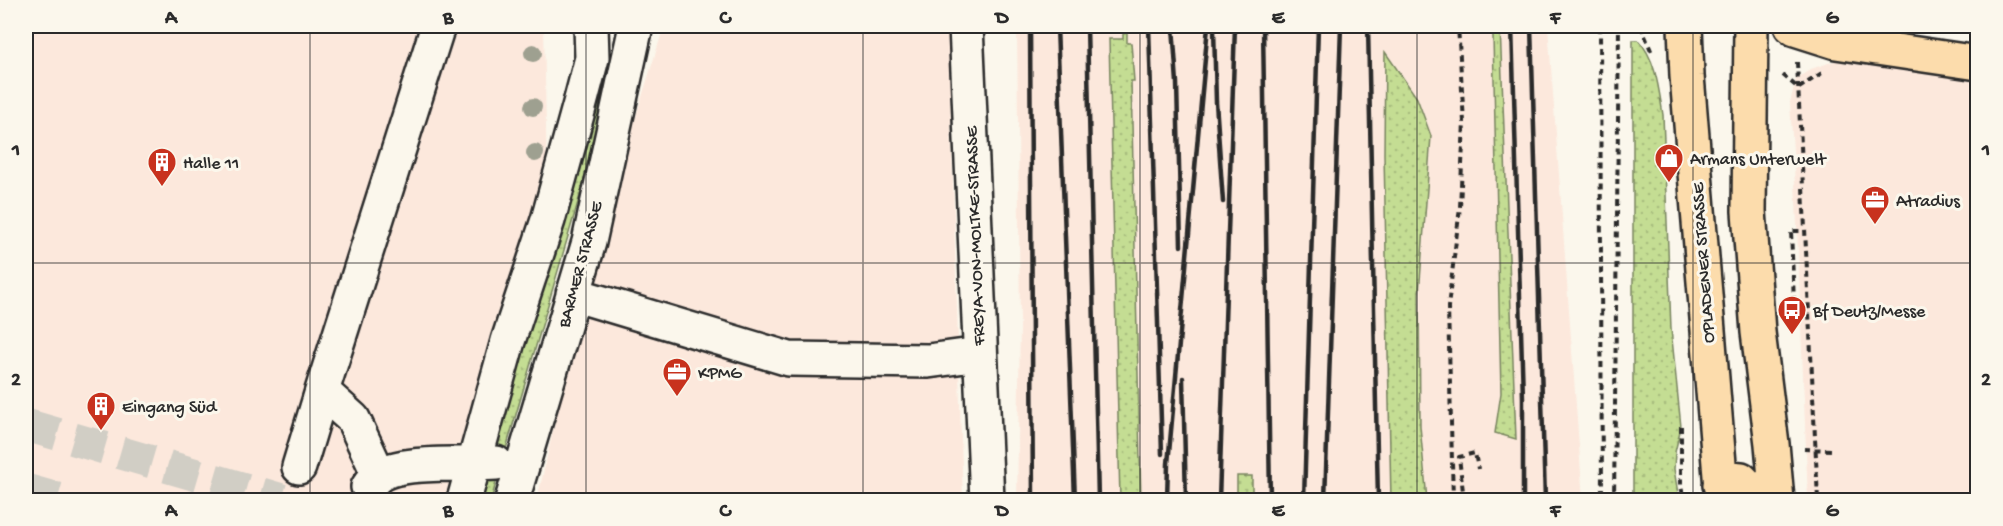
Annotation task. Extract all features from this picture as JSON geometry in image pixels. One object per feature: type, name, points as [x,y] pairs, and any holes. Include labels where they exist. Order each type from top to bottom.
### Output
[{"type":"main road","points":[[1660,26],[1687,76]]},
{"type":"main road","name":"OPLADENER STRASSE","points":[[1685,26],[1687,76],[1721,493]]},
{"type":"main road","points":[[1751,26],[1749,211],[1758,332],[1777,501]]},
{"type":"main road","points":[[1791,26],[1836,42],[1977,63]]},
{"type":"main road","points":[[1721,493],[1730,478],[1741,478],[1750,488],[1752,501]]},
{"type":"street","points":[[299,467],[438,26]]},
{"type":"street","points":[[464,501],[508,341],[548,220],[581,100],[592,58],[591,26]]},
{"type":"street","name":"BARMER STRASSE","points":[[512,501],[589,242],[636,26]]},
{"type":"street","name":"FREYA-VON-MOLTKE-STRASSE","points":[[573,294],[789,359],[928,362],[980,354],[966,26]]},
{"type":"street","points":[[980,354],[987,501]]},
{"type":"street","points":[[322,391],[353,419],[373,481],[398,469],[433,464],[474,465],[522,462]]},
{"type":"path","points":[[1453,501],[1448,307],[1460,207],[1464,122],[1458,26]]},
{"type":"path","points":[[1600,26],[1602,501]]},
{"type":"path","points":[[1614,501],[1619,26]]},
{"type":"path","points":[[1798,89],[1818,501]]},
{"type":"path","points":[[1794,302],[1791,231],[1804,231]]},
{"type":"path","points":[[1799,449],[1830,450]]},
{"type":"path","points":[[1464,501],[1459,457],[1475,453],[1478,469]]},
{"type":"shaded area","points":[[26,26],[544,26],[547,181],[461,500],[26,500]]},
{"type":"shaded area","points":[[664,26],[948,26],[963,500],[537,500],[596,245]]},
{"type":"shaded area","points":[[1017,26],[1548,26],[1583,500],[1017,500],[1020,327]]},
{"type":"shaded area","points":[[1849,56],[1977,78],[1977,500],[1808,500],[1790,102],[1796,79],[1811,69]]},
{"type":"green space","points":[[1489,26],[1500,26],[1516,439],[1495,433],[1501,393],[1493,36]]},
{"type":"green space","points":[[1127,33],[1127,43],[1131,43],[1134,81],[1131,81],[1141,500],[1120,500],[1109,39],[1123,39],[1123,34]]},
{"type":"green space","points":[[1633,40],[1638,40],[1644,47],[1653,65],[1663,115],[1671,329],[1681,427],[1675,452],[1674,469],[1679,500],[1633,500]]},
{"type":"green space","points":[[1385,52],[1417,98],[1431,136],[1419,294],[1420,426],[1427,500],[1391,500],[1384,154]]},
{"type":"green space","points":[[608,58],[602,120],[491,500],[473,500]]},
{"type":"green space","points":[[1237,476],[1252,476],[1252,500],[1237,500]]},
{"type":"tunnel","points":[[26,425],[282,500]]},
{"type":"tunnel","points":[[26,490],[61,500]]},
{"type":"railway","points":[[1030,26],[1033,500]]},
{"type":"railway","points":[[1057,26],[1075,500]]},
{"type":"railway","points":[[1087,26],[1098,500]]},
{"type":"railway","points":[[1149,26],[1162,454]]},
{"type":"railway","points":[[1173,26],[1177,83],[1181,246]]},
{"type":"railway","points":[[1167,500],[1168,464],[1208,26]]},
{"type":"railway","points":[[1219,500],[1235,26]]},
{"type":"railway","points":[[1263,26],[1270,500]]},
{"type":"railway","points":[[1304,500],[1318,26]]},
{"type":"railway","points":[[1325,500],[1341,26]]},
{"type":"railway","points":[[1368,26],[1378,500]]},
{"type":"railway","points":[[1512,26],[1523,398],[1523,500]]},
{"type":"railway","points":[[1531,26],[1545,500]]},
{"type":"railway","points":[[1214,28],[1216,102],[1223,202]]},
{"type":"railway","points":[[1183,378],[1186,500]]},
{"type":"place","name":"Armans Unterwelt","points":[[1669,184]]},
{"type":"place","name":"Halle 11","points":[[162,188]]},
{"type":"place","name":"Atradius","points":[[1875,226]]},
{"type":"place","name":"Bf Deutz/Messe","points":[[1792,336]]},
{"type":"place","name":"KPMG","points":[[677,398]]},
{"type":"place","name":"Eingang Süd","points":[[101,432]]}]
